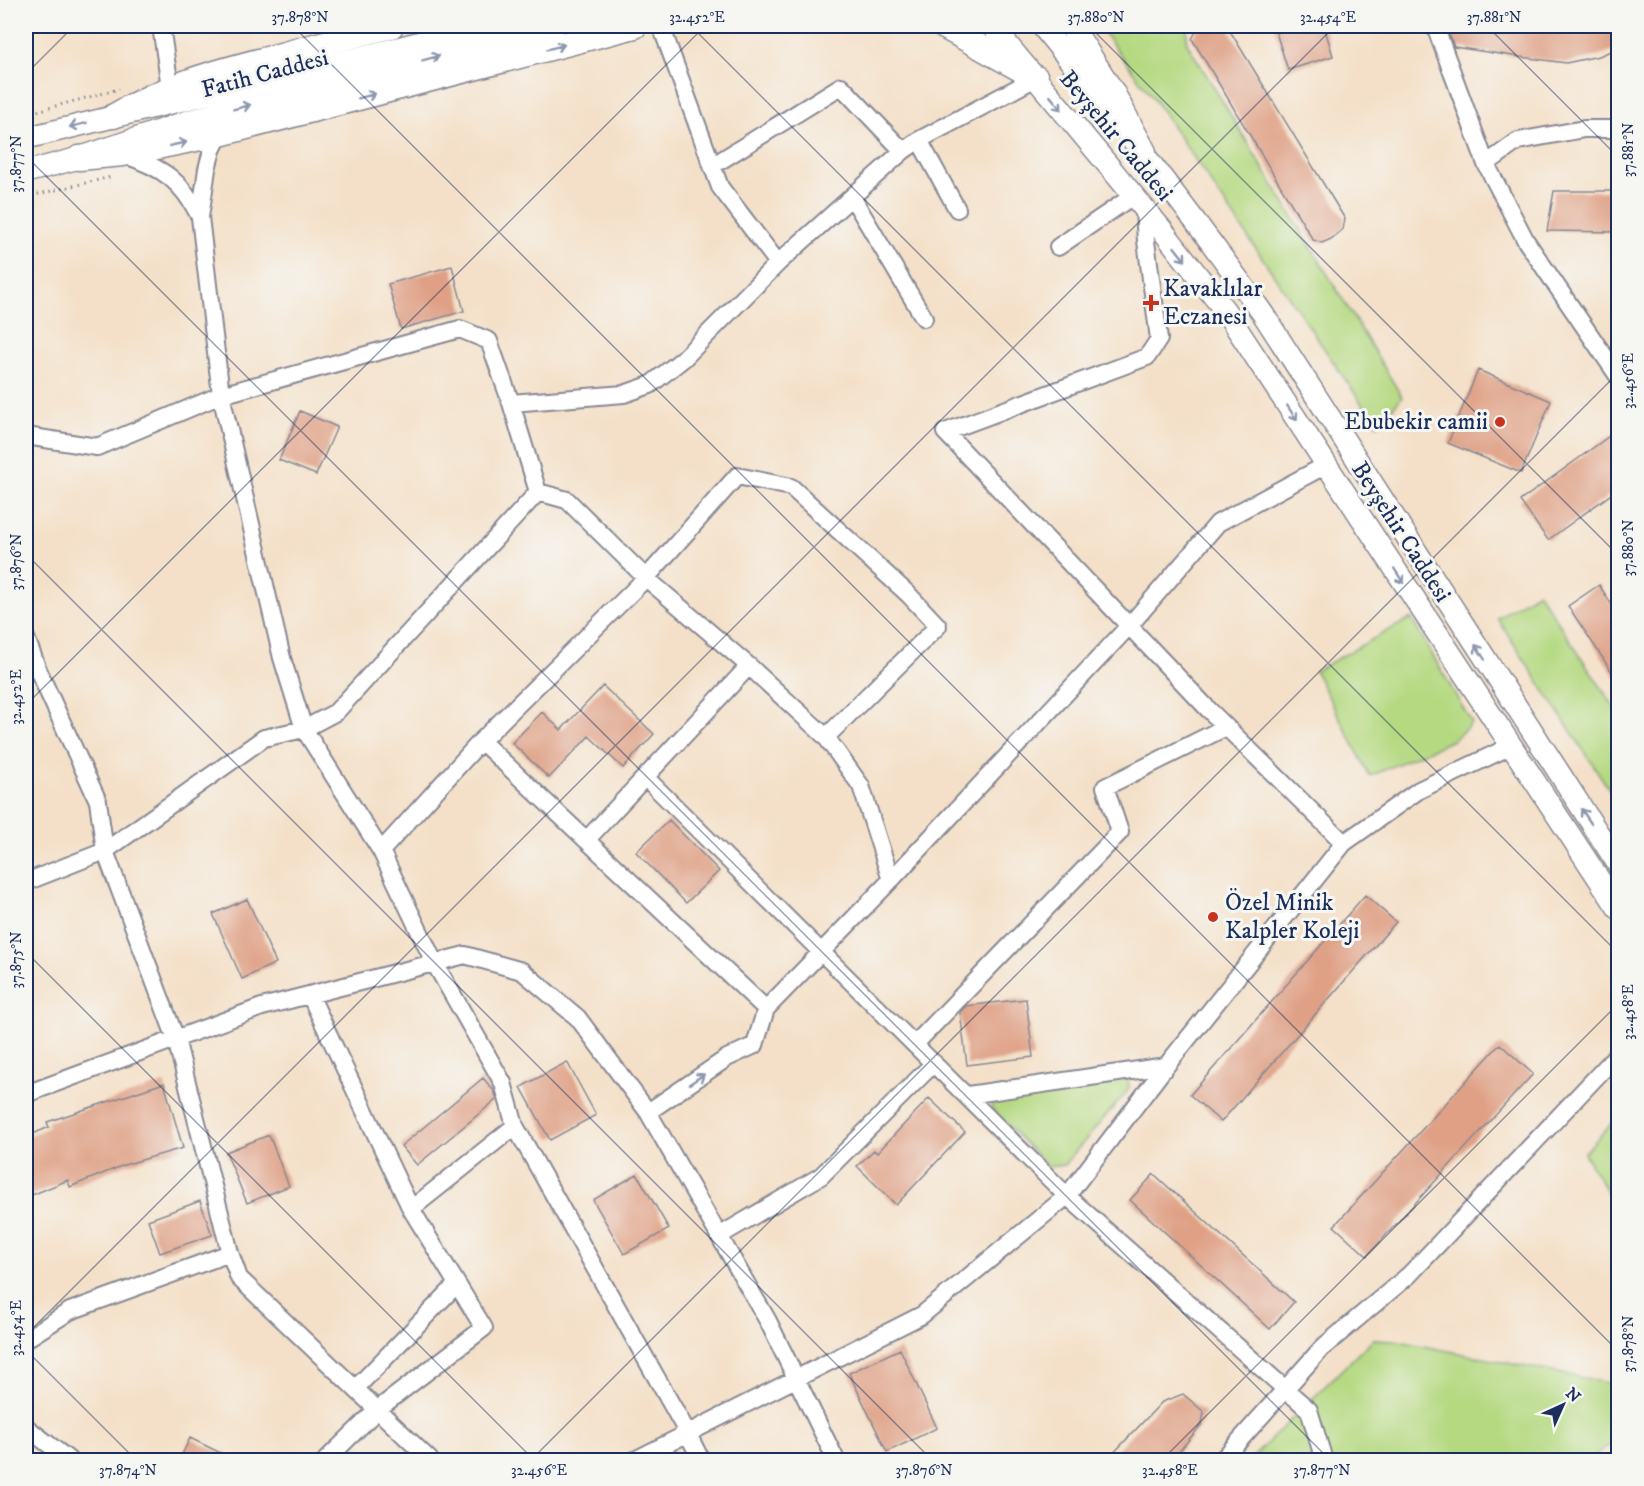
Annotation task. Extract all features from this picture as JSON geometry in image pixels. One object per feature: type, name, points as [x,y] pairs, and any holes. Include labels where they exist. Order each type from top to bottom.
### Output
[{"type":"highway","points":[[114,116],[143,99],[202,76],[391,26]]},
{"type":"highway","points":[[79,158],[123,154],[220,135],[635,26]]},
{"type":"highway","points":[[943,26],[1035,78]]},
{"type":"highway","points":[[1072,26],[1144,152]]},
{"type":"main road","name":"Fatih Caddesi","points":[[26,138],[482,26]]},
{"type":"main road","name":"Fatih Caddesi","points":[[26,172],[79,158],[188,121],[555,26]]},
{"type":"main road","name":"Beyşehir Caddesi","points":[[1042,26],[1144,152],[1263,314],[1618,864]]},
{"type":"main road","name":"Beyşehir Caddesi","points":[[996,28],[1226,312],[1618,908]]},
{"type":"street","points":[[161,26],[170,87]]},
{"type":"street","points":[[661,26],[720,187],[778,263]]},
{"type":"street","points":[[1435,26],[1486,164],[1526,241],[1618,376]]},
{"type":"street","points":[[511,403],[624,394],[650,385],[683,359],[778,263],[903,151],[919,140],[1035,78]]},
{"type":"street","points":[[712,166],[842,86],[903,151]]},
{"type":"street","points":[[1486,164],[1518,141],[1584,129],[1618,129]]},
{"type":"street","points":[[220,135],[212,150],[207,169],[200,217],[221,395],[282,658],[304,729],[381,851],[434,962],[503,1083],[515,1126],[687,1432],[701,1461]]},
{"type":"street","points":[[919,140],[957,209]]},
{"type":"street","points":[[123,154],[153,165],[175,181],[185,192],[200,217]]},
{"type":"street","points":[[852,197],[924,318]]},
{"type":"street","points":[[1058,247],[1139,203],[1159,339],[1147,357],[945,432],[1226,727],[1344,843]]},
{"type":"street","points":[[26,436],[97,447],[221,395],[460,329],[489,341],[538,492]]},
{"type":"street","points":[[648,1112],[727,1058],[755,1045],[766,1009],[891,880],[1129,626],[1218,523],[1326,465]]},
{"type":"street","points":[[381,851],[481,741],[646,578],[737,476],[791,487],[908,594],[938,626],[826,737]]},
{"type":"street","points":[[538,492],[567,500],[646,578],[749,666],[826,737],[861,786],[891,880]]},
{"type":"street","points":[[26,882],[105,851],[264,738],[304,729],[336,712],[538,492]]},
{"type":"street","points":[[26,638],[32,676],[98,801],[105,851],[176,1039],[230,1253],[239,1278],[430,1461]]},
{"type":"street","points":[[585,839],[749,666]]},
{"type":"street","points":[[915,1044],[1120,832],[1105,787],[1226,727]]},
{"type":"street","points":[[481,741],[766,1009]]},
{"type":"street","points":[[635,1461],[687,1432],[922,1315],[1067,1196],[1166,1066],[1344,843],[1419,790],[1511,746]]},
{"type":"street","points":[[645,777],[968,1095],[1067,1196],[1309,1410],[1324,1461]]},
{"type":"street","points":[[26,1094],[262,1007],[434,962],[465,955],[522,971],[578,1018],[648,1112],[768,1321],[836,1461]]},
{"type":"street","points":[[310,995],[411,1209],[484,1328],[378,1409],[326,1461]]},
{"type":"street","points":[[1222,1461],[1322,1348],[1409,1275],[1618,1054]]},
{"type":"street","points":[[719,1236],[821,1176],[934,1063]]},
{"type":"street","points":[[968,1095],[1166,1066]]},
{"type":"street","points":[[411,1209],[515,1126]]},
{"type":"street","points":[[26,1339],[70,1311],[230,1253]]},
{"type":"street","points":[[356,1388],[457,1284]]},
{"type":"street","points":[[26,1427],[69,1461]]},
{"type":"green space","points":[[1101,26],[1187,26],[1187,43],[1402,397],[1377,426],[1153,98]]},
{"type":"green space","points":[[1538,592],[1618,713],[1618,803],[1497,618]]},
{"type":"green space","points":[[1411,618],[1472,723],[1453,740],[1370,776],[1315,671]]},
{"type":"green space","points":[[1128,1077],[1129,1089],[1064,1165],[1048,1167],[991,1108],[996,1096]]},
{"type":"green space","points":[[1618,1116],[1618,1211],[1584,1153]]},
{"type":"green space","points":[[1373,1339],[1394,1340],[1618,1385],[1618,1439],[1587,1460],[1250,1460]]},
{"type":"building","points":[[1199,26],[1227,26],[1345,219],[1343,229],[1331,239],[1322,243],[1313,240],[1192,39]]},
{"type":"building","points":[[1274,26],[1324,26],[1333,56],[1288,70]]},
{"type":"building","points":[[1446,26],[1618,26],[1618,48],[1599,56],[1566,63],[1454,47]]},
{"type":"building","points":[[1554,191],[1618,191],[1618,232],[1547,231]]},
{"type":"building","points":[[452,266],[464,311],[401,329],[388,284]]},
{"type":"building","name":"Ebubekir camii","points":[[1478,370],[1551,401],[1521,473],[1448,443]]},
{"type":"building","points":[[300,411],[337,427],[316,475],[279,460]]},
{"type":"building","points":[[1612,434],[1618,443],[1618,489],[1548,540],[1520,501]]},
{"type":"building","points":[[1599,585],[1618,614],[1618,681],[1568,606]]},
{"type":"building","points":[[603,686],[654,734],[623,768],[589,736],[549,778],[512,743],[542,712],[561,730]]},
{"type":"building","points":[[669,820],[719,871],[686,903],[636,852]]},
{"type":"building","points":[[1365,895],[1396,922],[1221,1122],[1190,1095]]},
{"type":"building","points":[[247,899],[276,963],[242,979],[213,914]]},
{"type":"building","points":[[1026,999],[1033,1057],[967,1065],[960,1012],[966,1006]]},
{"type":"building","points":[[1500,1044],[1533,1074],[1367,1256],[1334,1226]]},
{"type":"building","points":[[567,1062],[596,1115],[550,1140],[521,1087]]},
{"type":"building","points":[[483,1078],[494,1091],[497,1099],[417,1165],[401,1146]]},
{"type":"building","points":[[164,1083],[183,1148],[124,1165],[70,1187],[68,1180],[32,1195],[26,1179],[26,1137],[49,1127],[47,1122]]},
{"type":"building","points":[[929,1098],[965,1132],[896,1205],[857,1166],[874,1150],[877,1153]]},
{"type":"building","points":[[269,1135],[289,1186],[247,1203],[226,1152]]},
{"type":"building","points":[[637,1174],[669,1229],[624,1254],[593,1200]]},
{"type":"building","points":[[1154,1174],[1294,1302],[1270,1329],[1130,1200]]},
{"type":"building","points":[[200,1201],[212,1235],[160,1253],[148,1220]]},
{"type":"building","points":[[900,1349],[937,1428],[887,1452],[849,1373]]},
{"type":"building","points":[[1183,1394],[1204,1412],[1202,1424],[1171,1461],[1106,1461],[1162,1402]]},
{"type":"building","points":[[190,1438],[237,1461],[179,1461]]},
{"type":"place","name":"Kavaklılar Eczanesi","points":[[1151,303]]},
{"type":"place","name":"Ebubekir camii","points":[[1500,422]]},
{"type":"place","name":"Özel Minik Kalpler Koleji","points":[[1213,917]]}]
